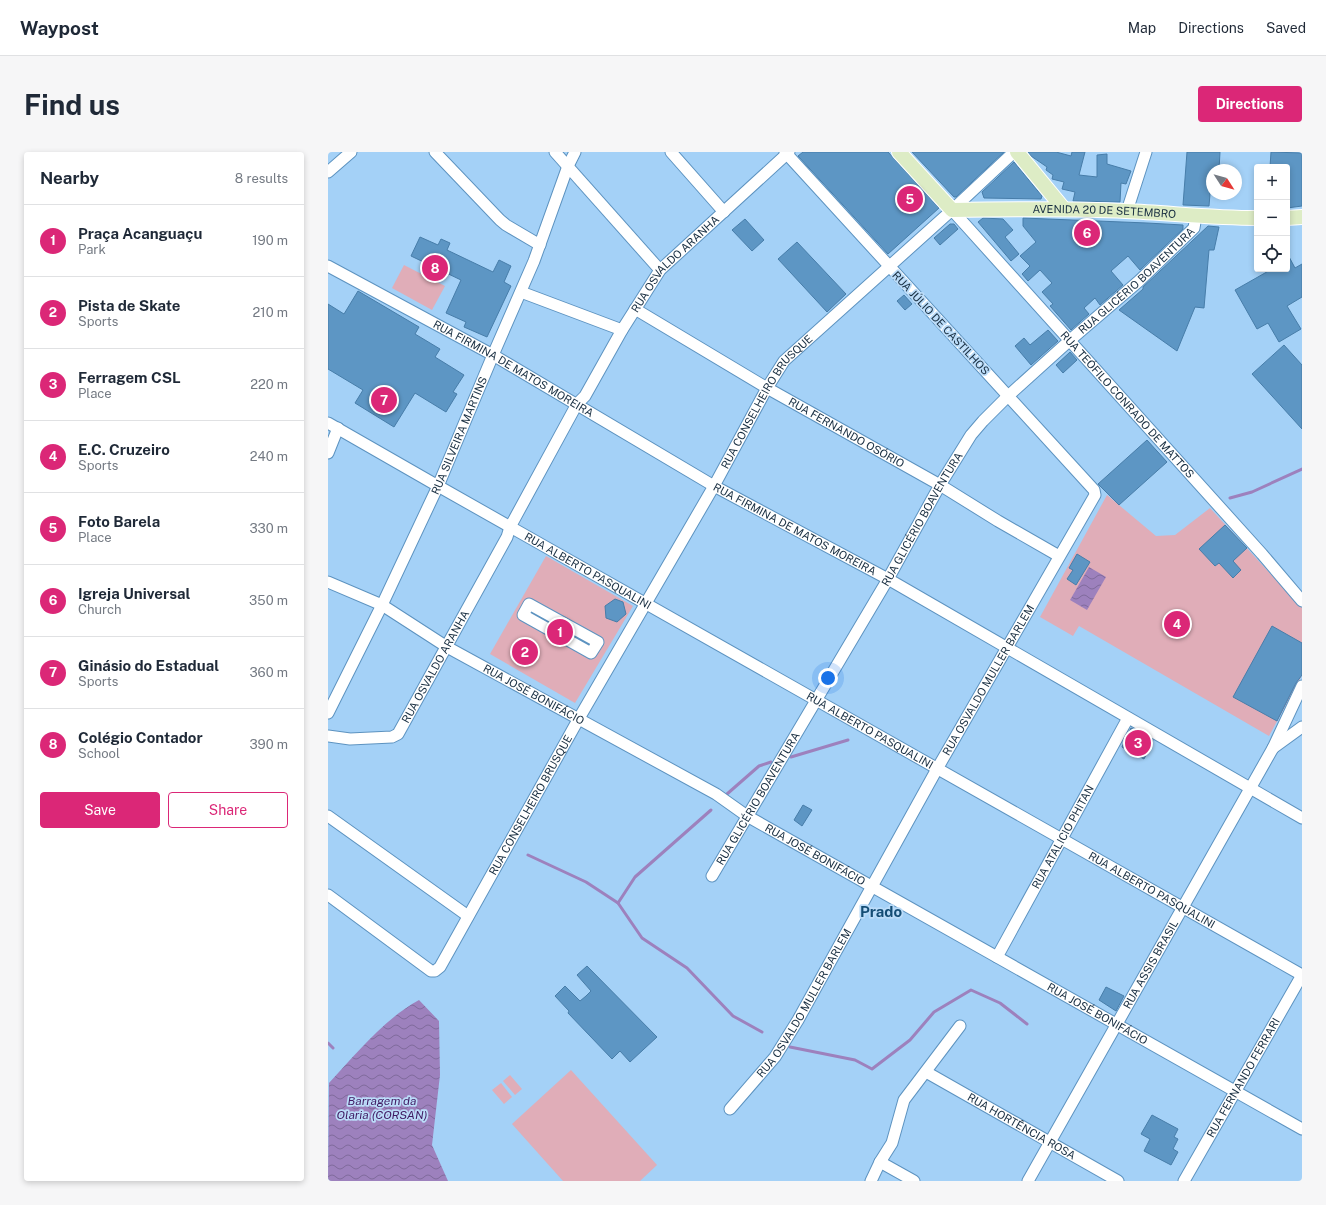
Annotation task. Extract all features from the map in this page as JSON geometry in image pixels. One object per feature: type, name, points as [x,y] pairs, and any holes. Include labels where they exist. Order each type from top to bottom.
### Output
[{"type":"main road","points":[[899,152],[952,210]]},
{"type":"main road","points":[[1015,152],[1063,208]]},
{"type":"main road","name":"AVENIDA 20 DE SETEMBRO","points":[[952,210],[1063,208],[1254,218]]},
{"type":"main road","points":[[1290,218],[1302,217]]},
{"type":"street","points":[[328,172],[350,152]]},
{"type":"street","points":[[434,152],[500,220],[540,245]]},
{"type":"street","points":[[556,152],[660,270]]},
{"type":"street","name":"RUA SILVEIRA MARTINS","points":[[328,713],[382,605],[438,486],[534,261],[568,166],[575,152]]},
{"type":"street","points":[[671,152],[724,212]]},
{"type":"street","name":"RUA CONSELHEIRO BRUSQUE","points":[[328,895],[431,971],[435,971],[440,967],[578,720],[714,486],[767,388],[784,361],[1015,152]]},
{"type":"street","points":[[1127,211],[1146,152]]},
{"type":"street","name":"RUA OSVALDO ARANHA","points":[[328,736],[350,739],[392,737],[398,734],[622,330],[660,270],[787,153]]},
{"type":"street","name":"RUA JÚLIO DE CASTILHOS","points":[[787,153],[1094,490],[1095,495]]},
{"type":"street","name":"RUA TEÓFILO CONRADO DE MATTOS","points":[[952,210],[1262,554],[1302,601]]},
{"type":"street","name":"RUA GLICÉRIO BOAVENTURA","points":[[712,876],[817,701],[888,579],[940,485],[972,435],[983,421],[1008,396],[1139,281],[1194,228],[1196,216]]},
{"type":"street","name":"RUA FIRMINA DE MATOS MOREIRA","points":[[328,266],[581,403],[714,486],[888,579],[1302,818]]},
{"type":"street","points":[[520,292],[622,330]]},
{"type":"street","name":"RUA FERNANDO OSÓRIO","points":[[635,309],[767,388],[940,485],[1059,556]]},
{"type":"street","name":"RUA ALBERTO PASQUALINI","points":[[328,423],[438,486],[511,532],[646,604],[1302,975]]},
{"type":"street","points":[[328,453],[338,428]]},
{"type":"street","name":"RUA OSVALDO MULLER BARLEM","points":[[730,1109],[775,1057],[798,1020],[937,769],[1095,495]]},
{"type":"street","name":"RUA JOSÉ BONIFÁCIO","points":[[328,582],[382,605],[447,647],[578,720],[716,794],[747,816],[1302,1129]]},
{"type":"street","points":[[529,604],[576,630],[598,642],[591,653],[523,615],[529,604]]},
{"type":"street","points":[[556,633],[562,622]]},
{"type":"street","points":[[569,641],[576,630]]},
{"type":"street","name":"RUA ASSIS BRASIL","points":[[1028,1181],[1250,788],[1272,748],[1302,686]]},
{"type":"street","name":"RUA ATALICIO PHITAN","points":[[997,956],[1128,718]]},
{"type":"street","name":"RUA ASSIS BRASIL","points":[[1272,748],[1302,727]]},
{"type":"street","points":[[328,816],[468,916]]},
{"type":"street","name":"RUA FERNANDO FERRARI","points":[[1184,1181],[1302,975]]},
{"type":"street","points":[[871,1181],[880,1162],[892,1143],[904,1100],[960,1026]]},
{"type":"street","name":"RUA HORTÊNCIA ROSA","points":[[926,1072],[1118,1181]]},
{"type":"street","points":[[880,1162],[914,1181]]},
{"type":"shaded area","points":[[404,265],[445,286],[432,310],[392,288]]},
{"type":"shaded area","points":[[1107,495],[1156,536],[1175,535],[1210,508],[1302,608],[1302,675],[1269,736],[1079,626],[1073,636],[1040,617]]},
{"type":"shaded area","points":[[546,556],[633,606],[575,703],[490,654]]},
{"type":"shaded area","points":[[571,1070],[657,1165],[640,1181],[563,1181],[512,1124]]},
{"type":"shaded area","points":[[510,1075],[522,1089],[515,1095],[503,1081]]},
{"type":"shaded area","points":[[501,1083],[512,1097],[504,1104],[492,1090]]},
{"type":"water","points":[[1089,567],[1106,577],[1087,610],[1070,600]]},
{"type":"water","name":"Barragem da Olaria (CORSAN)","points":[[419,1000],[439,1021],[440,1075],[432,1145],[448,1181],[328,1181],[329,1083],[382,1027],[406,1008]]},
{"type":"building","points":[[803,152],[888,152],[939,208],[888,254],[798,156]]},
{"type":"building","points":[[912,152],[1004,152],[956,197],[954,197]]},
{"type":"building","points":[[1028,152],[1056,152],[1071,156],[1072,152],[1085,152],[1079,175],[1097,177],[1097,155],[1107,154],[1107,164],[1131,171],[1126,184],[1121,183],[1120,202],[1073,201],[1075,192],[1062,189],[1064,182],[1052,179],[1053,175],[1046,170],[1047,167],[1031,156]]},
{"type":"building","points":[[1187,152],[1220,152],[1219,164],[1206,164],[1206,200],[1210,200],[1209,206],[1183,205]]},
{"type":"building","points":[[1271,152],[1302,153],[1302,206],[1290,208],[1290,164],[1270,164]]},
{"type":"building","points":[[1014,162],[1042,196],[1041,199],[984,198],[982,192]]},
{"type":"building","points":[[983,218],[1003,219],[1013,230],[1005,237],[1019,254],[1011,261],[978,222]]},
{"type":"building","points":[[1023,218],[1183,225],[1183,229],[1140,270],[1128,256],[1111,271],[1123,285],[1100,305],[1095,298],[1084,308],[1089,314],[1071,330],[1050,306],[1053,304],[1042,292],[1052,283],[1040,270],[1028,281],[1022,274],[1030,266],[1020,256],[1036,242],[1023,226]]},
{"type":"building","points":[[745,219],[764,240],[752,251],[732,230]]},
{"type":"building","points":[[950,224],[954,224],[958,229],[940,245],[934,238]]},
{"type":"building","points":[[1208,226],[1219,227],[1214,250],[1209,250],[1204,308],[1195,307],[1177,351],[1119,310],[1143,289],[1143,287]]},
{"type":"building","points":[[420,237],[438,245],[441,239],[450,243],[447,250],[493,272],[499,260],[511,266],[504,282],[511,286],[487,337],[464,327],[466,322],[446,313],[461,280],[411,256]]},
{"type":"building","points":[[797,242],[846,294],[827,312],[778,259]]},
{"type":"building","points":[[1290,259],[1295,268],[1302,264],[1302,297],[1287,306],[1301,329],[1279,342],[1268,323],[1257,329],[1235,290],[1267,272],[1290,272]]},
{"type":"building","points":[[358,291],[419,327],[415,334],[440,349],[435,357],[464,375],[453,392],[457,394],[446,412],[415,393],[394,427],[355,403],[363,390],[328,369],[328,304],[344,314]]},
{"type":"building","points":[[904,295],[912,304],[905,310],[897,301]]},
{"type":"building","points":[[1048,330],[1058,341],[1031,365],[1015,346],[1024,338],[1030,345]]},
{"type":"building","points":[[1284,345],[1302,365],[1302,429],[1252,374]]},
{"type":"building","points":[[1070,352],[1077,360],[1063,373],[1056,365]]},
{"type":"building","points":[[1147,440],[1167,462],[1119,505],[1098,484]]},
{"type":"building","points":[[1225,525],[1247,548],[1233,561],[1241,570],[1233,578],[1219,563],[1215,566],[1199,549]]},
{"type":"building","points":[[1077,554],[1090,562],[1076,585],[1067,579],[1073,570],[1069,568]]},
{"type":"building","points":[[615,599],[623,602],[626,614],[617,622],[606,618],[605,606]]},
{"type":"building","points":[[1272,626],[1302,643],[1302,675],[1296,683],[1277,721],[1233,697]]},
{"type":"building","points":[[1131,728],[1153,740],[1144,759],[1122,747]]},
{"type":"building","points":[[803,805],[812,810],[802,826],[794,820]]},
{"type":"building","points":[[587,966],[657,1037],[630,1062],[620,1051],[612,1059],[568,1013],[569,1011],[555,996],[565,986],[580,1001],[586,996],[591,991],[577,975]]},
{"type":"building","points":[[1106,987],[1124,996],[1116,1011],[1099,1000]]},
{"type":"building","points":[[1152,1115],[1178,1129],[1174,1137],[1178,1139],[1173,1149],[1178,1152],[1171,1165],[1144,1151],[1150,1139],[1141,1134]]},
{"type":"waterway","points":[[1230,498],[1252,492],[1302,469]]},
{"type":"waterway","points":[[791,757],[848,740]]},
{"type":"waterway","points":[[727,794],[759,766],[771,762]]},
{"type":"waterway","points":[[618,903],[635,877],[711,810]]},
{"type":"waterway","points":[[528,855],[586,882],[618,903],[642,938],[687,968],[733,1016],[762,1032]]},
{"type":"waterway","points":[[790,1047],[855,1060],[872,1069],[910,1040],[934,1012],[971,990],[1000,1003],[1027,1024]]},
{"type":"waterway","points":[[328,1043],[333,1048]]},
{"type":"place","name":"Foto Barela","points":[[910,199]]},
{"type":"place","name":"Igreja Universal","points":[[1087,233]]},
{"type":"place","name":"Colégio Contador","points":[[435,268]]},
{"type":"place","name":"Ginásio do Estadual","points":[[384,400]]},
{"type":"place","name":"E.C. Cruzeiro","points":[[1177,624]]},
{"type":"place","name":"Praça Acanguaçu","points":[[560,632]]},
{"type":"place","name":"Pista de Skate","points":[[525,652]]},
{"type":"place","name":"Ferragem CSL","points":[[1138,743]]},
{"type":"district","name":"Prado","points":[[881,912]]}]
